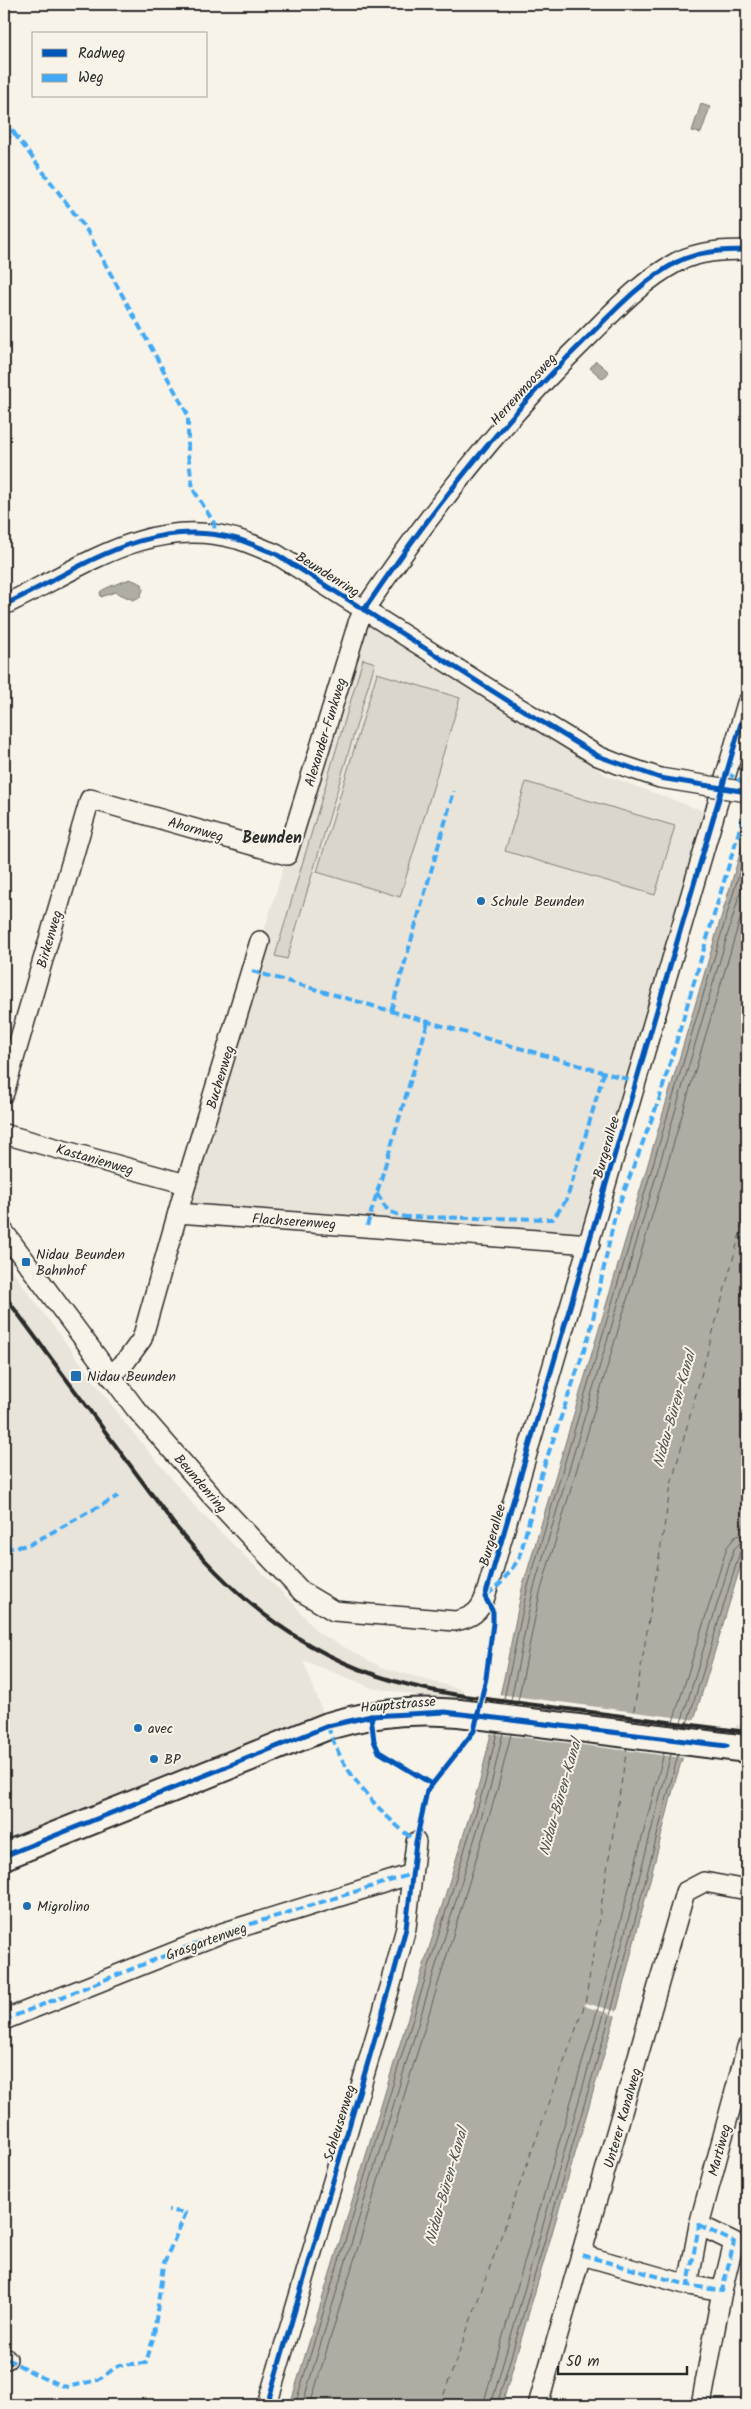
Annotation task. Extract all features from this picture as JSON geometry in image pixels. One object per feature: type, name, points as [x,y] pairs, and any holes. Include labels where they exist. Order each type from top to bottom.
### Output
[{"type":"main road","name":"Hauptstrasse","points":[[4,1856],[328,1726],[379,1715],[430,1711],[459,1713],[736,1748]]},
{"type":"street","name":"Herrenmoosweg","points":[[364,610],[416,535],[487,447],[559,366],[636,288],[678,261],[717,250],[747,250]]},
{"type":"street","name":"Beundenring","points":[[4,605],[44,586],[86,561],[123,545],[156,536],[186,533],[215,534],[238,539],[276,554],[581,746],[618,764],[660,778],[747,792]]},
{"type":"street","name":"Alexander-Funkweg","points":[[287,855],[358,623],[364,610]]},
{"type":"street","name":"Burgerallee","points":[[466,1619],[477,1612],[486,1597],[747,703]]},
{"type":"street","name":"Birkenweg","points":[[4,1093],[90,799],[105,802]]},
{"type":"street","name":"Ahornweg","points":[[105,802],[287,855]]},
{"type":"street","name":"Buchenweg","points":[[178,1212],[260,941]]},
{"type":"street","name":"Kastanienweg","points":[[4,1134],[186,1184]]},
{"type":"street","name":"Flachserenweg","points":[[178,1212],[590,1244]]},
{"type":"street","points":[[110,1376],[126,1362],[142,1339],[178,1212]]},
{"type":"street","name":"Beundenring","points":[[4,1232],[110,1376],[211,1496],[289,1580],[310,1597],[334,1611],[352,1614],[455,1621],[466,1619]]},
{"type":"street","name":"Schleusenweg","points":[[267,2405],[406,1928],[416,1842]]},
{"type":"street","name":"Grasgartenweg","points":[[4,2020],[222,1933],[412,1874]]},
{"type":"street","name":"Unterer Kanalweg","points":[[538,2405],[685,1892],[704,1882],[747,1890]]},
{"type":"street","name":"Martiweg","points":[[688,2285],[699,2225],[747,2047]]},
{"type":"street","points":[[699,2225],[734,2242],[722,2291],[701,2405]]},
{"type":"street","points":[[582,2255],[688,2285],[722,2291]]},
{"type":"shaded area","name":"Schule Beunden","points":[[364,610],[608,776],[714,815],[590,1244],[178,1213],[358,623]]},
{"type":"shaded area","points":[[363,659],[375,663],[287,959],[275,956]]},
{"type":"shaded area","points":[[377,673],[460,698],[400,897],[317,872]]},
{"type":"shaded area","points":[[526,782],[675,826],[655,895],[505,851]]},
{"type":"shaded area","points":[[4,1260],[126,1424],[197,1509],[293,1603],[318,1633],[381,1667],[463,1690],[461,1702],[372,1688],[303,1660],[328,1726],[4,1856]]},
{"type":"shaded area","points":[[736,1725],[747,1726],[747,1737],[735,1736]]},
{"type":"water","points":[[701,104],[710,107],[701,133],[692,131]]},
{"type":"water","points":[[596,361],[609,372],[603,379],[590,368]]},
{"type":"water","points":[[130,579],[142,584],[143,590],[140,597],[133,600],[115,592],[101,597],[100,592],[102,590]]},
{"type":"water","name":"Nidau-Büren-Kanal","points":[[747,830],[747,1545],[675,1782],[616,2013],[502,2405],[290,2405],[480,1781],[522,1589]]},
{"type":"pier","points":[[498,1694],[696,1720],[685,1758],[489,1733]]},
{"type":"pier","points":[[585,2003],[619,2012],[617,2016],[584,2006]]},
{"type":"ferry route","points":[[632,1722],[671,1485],[747,1208]]},
{"type":"ferry route","points":[[440,2405],[585,2004],[627,1748]]},
{"type":"railway","points":[[4,1295],[173,1523],[198,1552],[223,1579],[250,1603],[310,1645],[342,1662],[376,1675],[430,1690],[747,1732]]},
{"type":"marked path","points":[[4,120],[14,133]]},
{"type":"marked path","points":[[4,140],[14,133],[86,229],[188,415],[188,454],[193,489],[214,523],[215,534]]},
{"type":"marked path","points":[[727,773],[747,785]]},
{"type":"marked path","points":[[391,1011],[454,791]]},
{"type":"marked path","points":[[487,1595],[501,1583],[519,1559],[541,1475],[590,1333],[615,1215],[659,1100],[747,804]]},
{"type":"marked path","points":[[252,971],[637,1082]]},
{"type":"marked path","points":[[367,1226],[428,1022]]},
{"type":"marked path","points":[[377,1193],[388,1211],[405,1217],[553,1219],[567,1199],[604,1072]]},
{"type":"marked path","points":[[5,1549],[29,1545],[118,1496]]},
{"type":"marked path","points":[[328,1726],[342,1759],[363,1790],[388,1818],[416,1842]]},
{"type":"marked path","points":[[4,2020],[222,1933],[412,1874]]},
{"type":"marked path","points":[[7,2359],[43,2378],[67,2387],[98,2380],[119,2365],[146,2363],[154,2335],[163,2265],[186,2213],[168,2210]]},
{"type":"marked path","points":[[699,2225],[734,2242],[722,2291],[688,2285],[699,2225]]},
{"type":"marked path","points":[[582,2255],[688,2285]]},
{"type":"cycle path","points":[[364,610],[415,537],[499,432],[559,366],[641,286],[664,269],[685,258],[712,252],[747,250]]},
{"type":"cycle path","points":[[4,605],[87,562],[144,540],[174,534],[205,533],[237,539],[276,554],[598,756],[660,778],[747,792]]},
{"type":"cycle path","points":[[267,2405],[406,1928],[416,1842],[427,1791],[474,1731],[486,1678],[493,1623],[493,1612],[485,1597],[747,703]]},
{"type":"cycle path","points":[[4,1856],[328,1726],[371,1716],[445,1712],[727,1746]]},
{"type":"cycle path","points":[[371,1716],[374,1741],[379,1752],[432,1784]]},
{"type":"place","name":"Schule Beunden","points":[[481,901]]},
{"type":"place","name":"Nidau Beunden Bahnhof","points":[[26,1262]]},
{"type":"place","name":"Nidau Beunden","points":[[76,1376]]},
{"type":"place","name":"avec","points":[[138,1728]]},
{"type":"place","name":"BP","points":[[154,1759]]},
{"type":"place","name":"Migrolino","points":[[27,1906]]},
{"type":"district","name":"Beunden","points":[[272,837]]}]
